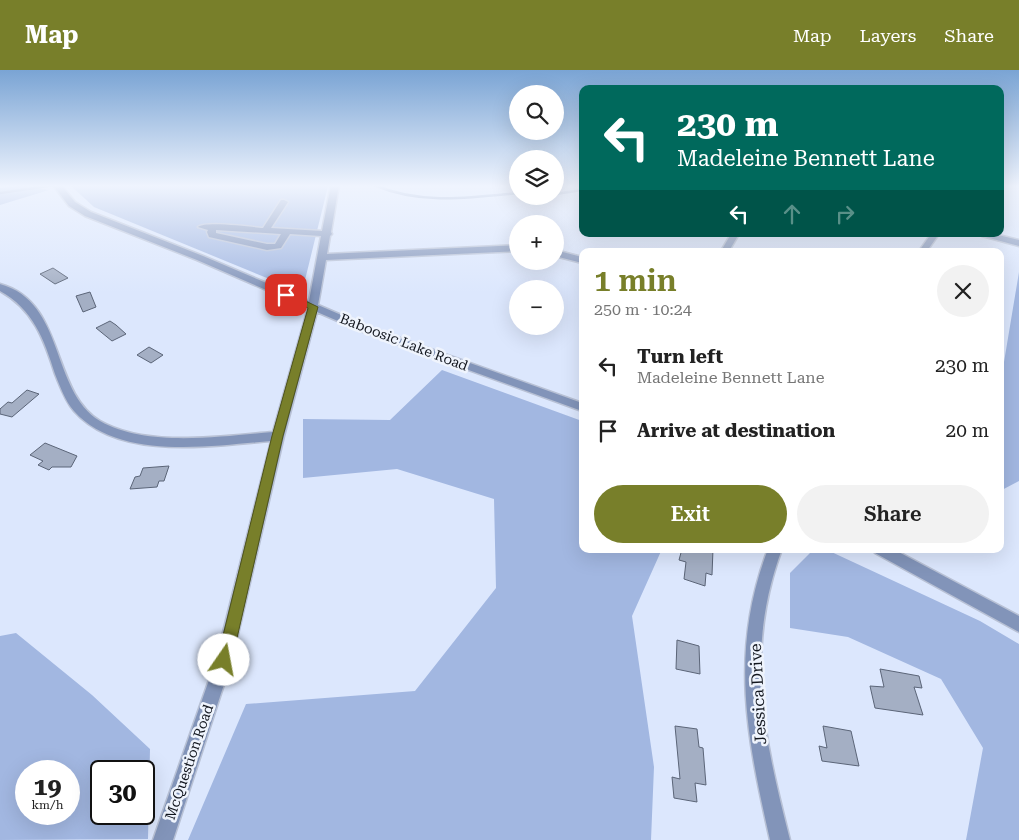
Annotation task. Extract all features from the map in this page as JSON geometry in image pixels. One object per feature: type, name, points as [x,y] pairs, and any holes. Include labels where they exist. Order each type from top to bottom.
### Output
[{"type":"street","name":"Baboosic Lake Road","points":[[106,221],[200,258],[400,342],[579,406]]},
{"type":"street","points":[[265,231],[272,221]]},
{"type":"street","points":[[313,307],[330,221]]},
{"type":"street","points":[[202,227],[328,234]]},
{"type":"street","points":[[214,227],[211,232],[212,235],[267,247],[278,246],[287,232]]},
{"type":"street","points":[[726,248],[733,237]]},
{"type":"street","points":[[925,248],[932,237]]},
{"type":"street","points":[[996,237],[1019,243]]},
{"type":"street","points":[[323,257],[509,248]]},
{"type":"street","points":[[564,256],[579,259]]},
{"type":"street","points":[[0,287],[20,298],[30,307],[47,335],[68,392],[91,421],[110,431],[133,438],[160,441],[278,436]]},
{"type":"street","name":"McQuestion Road","points":[[163,840],[224,660],[278,436],[313,307]]},
{"type":"street","name":"Jessica Drive","points":[[773,553],[765,574],[757,613],[753,668],[757,736],[780,840]]},
{"type":"street","points":[[887,553],[1019,624]]},
{"type":"shaded area","points":[[128,221],[319,221],[305,280],[299,285],[289,287]]},
{"type":"shaded area","points":[[1019,272],[1019,481],[1004,489],[1004,362]]},
{"type":"shaded area","points":[[442,370],[579,420],[579,553],[660,553],[632,616],[654,767],[651,840],[188,840],[246,704],[415,691],[496,588],[494,499],[397,469],[303,478],[303,419],[390,420]]},
{"type":"shaded area","points":[[810,553],[834,553],[980,621],[1019,644],[1019,840],[966,840],[983,748],[941,679],[848,637],[790,628],[790,573]]},
{"type":"shaded area","points":[[16,633],[92,695],[150,749],[150,760],[90,760],[90,825],[148,825],[148,839],[0,840],[0,636]]},
{"type":"building","points":[[53,268],[68,278],[55,284],[40,274]]},
{"type":"building","points":[[90,292],[96,307],[83,312],[76,296]]},
{"type":"building","points":[[110,321],[126,334],[112,341],[96,328]]},
{"type":"building","points":[[149,347],[163,355],[151,363],[137,355]]},
{"type":"building","points":[[27,390],[39,394],[12,417],[0,414],[0,409],[8,402],[12,403]]},
{"type":"building","points":[[45,443],[77,456],[71,467],[52,467],[49,470],[38,465],[43,461],[30,455]]},
{"type":"building","points":[[169,466],[164,481],[159,481],[157,487],[130,489],[135,477],[140,476],[143,468]]},
{"type":"building","points":[[681,553],[713,553],[712,575],[706,573],[705,586],[684,579],[686,562],[679,560]]},
{"type":"building","points":[[677,640],[699,646],[700,674],[676,669]]},
{"type":"building","points":[[880,669],[919,676],[922,688],[914,687],[923,715],[875,708],[870,686],[884,687]]},
{"type":"building","points":[[675,726],[697,729],[699,747],[703,748],[706,785],[695,783],[697,802],[674,798],[672,777],[680,779]]},
{"type":"building","points":[[823,726],[851,731],[859,766],[822,761],[819,746],[827,748]]},
{"type":"route","points":[[224,660],[278,436],[313,307],[286,295]]}]
